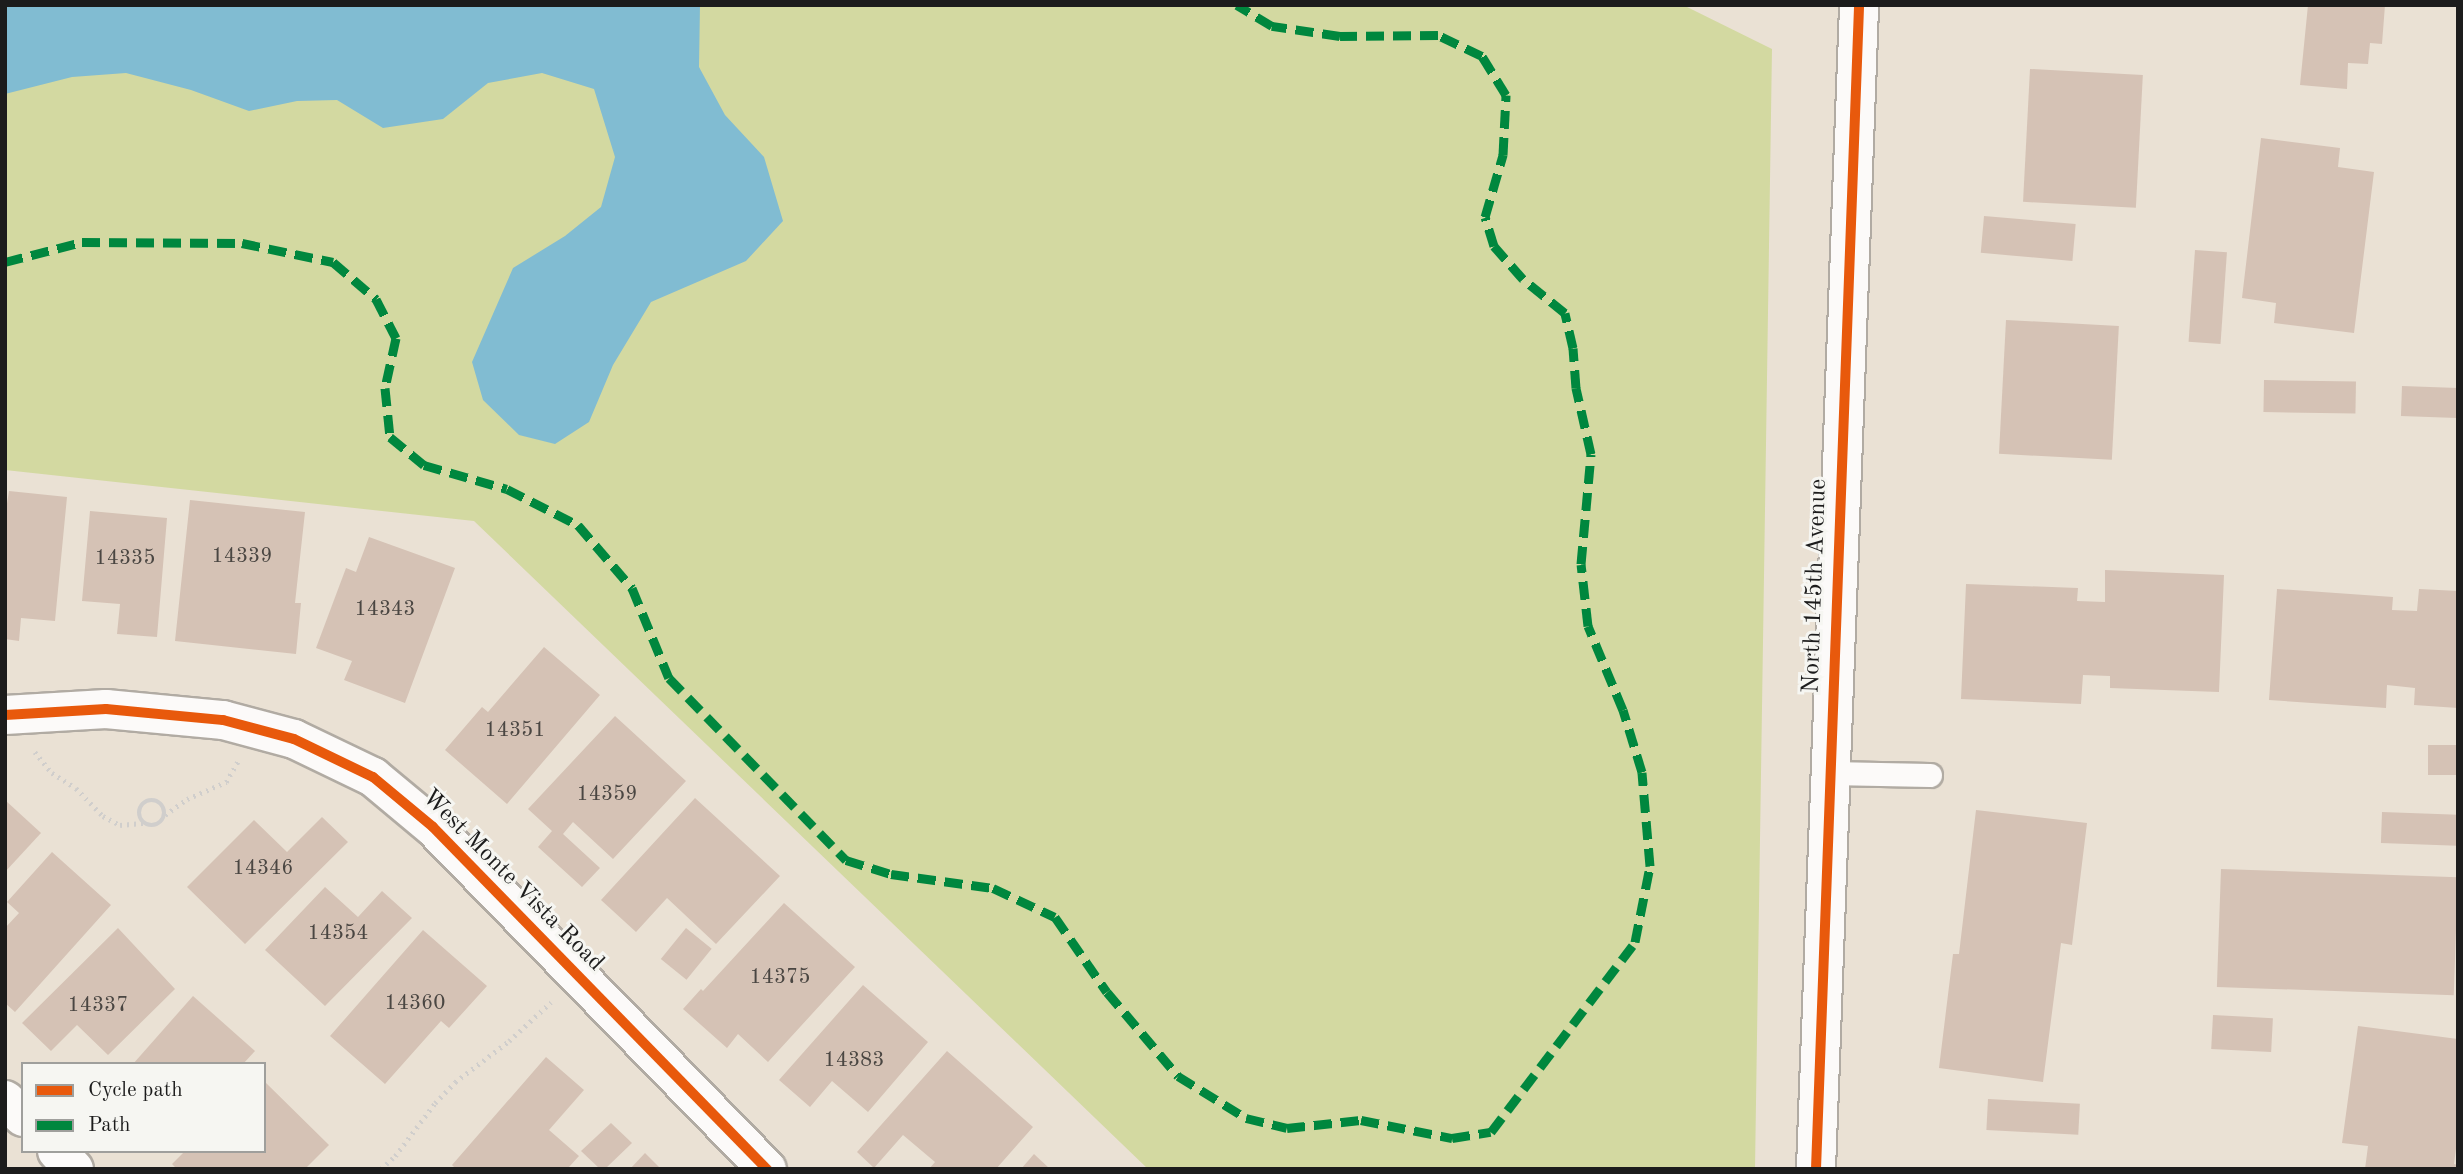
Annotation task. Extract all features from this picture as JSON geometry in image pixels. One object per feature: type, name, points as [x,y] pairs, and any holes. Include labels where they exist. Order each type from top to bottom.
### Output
[{"type":"street","name":"North 145th Avenue","points":[[1816,1169],[1859,5]]},
{"type":"street","name":"West Monte Vista Road","points":[[16,714],[106,709],[223,720],[294,739],[373,777],[433,827],[767,1169]]},
{"type":"street","points":[[5,1100],[21,1115]]},
{"type":"street","points":[[59,1153],[74,1169]]},
{"type":"lane","points":[[1830,773],[1930,775]]},
{"type":"path","points":[[16,714],[33,748],[52,773],[76,788],[111,822],[120,825],[157,824],[187,799],[226,782],[237,766],[246,726]]},
{"type":"path","points":[[145,823],[140,812],[146,802],[161,803],[165,815]]},
{"type":"path","points":[[381,1169],[395,1156],[435,1102],[455,1082],[527,1026],[576,974]]},
{"type":"green space","points":[[5,5],[1683,5],[1772,49],[1755,1169],[1148,1169],[474,521],[5,470]]},
{"type":"water","points":[[5,5],[700,5],[699,67],[725,115],[764,157],[783,221],[746,261],[651,302],[613,365],[589,422],[555,444],[519,435],[483,400],[472,362],[513,268],[565,236],[601,207],[615,157],[594,89],[542,73],[488,83],[443,119],[383,128],[337,100],[297,101],[249,111],[191,90],[126,73],[72,77],[5,94]]},
{"type":"building","points":[[2308,5],[2385,5],[2382,44],[2370,43],[2368,64],[2348,63],[2347,89],[2300,85]]},
{"type":"building","points":[[2030,69],[2143,75],[2136,208],[2023,202]]},
{"type":"building","points":[[2261,138],[2340,148],[2338,167],[2374,172],[2354,333],[2274,323],[2276,303],[2242,298]]},
{"type":"building","points":[[1984,216],[2076,224],[2072,261],[1981,253]]},
{"type":"building","points":[[2195,250],[2227,252],[2221,344],[2189,342]]},
{"type":"building","points":[[2006,320],[2119,326],[2112,460],[1999,454]]},
{"type":"building","points":[[2264,380],[2356,382],[2355,414],[2263,412]]},
{"type":"building","points":[[2402,386],[2458,388],[2457,418],[2401,416]]},
{"type":"building","points":[[9,491],[67,497],[55,621],[21,618],[19,641],[5,639],[5,516]]},
{"type":"building","points":[[190,500],[305,512],[295,603],[301,603],[296,654],[175,641]]},
{"type":"building","points":[[90,511],[167,518],[157,637],[117,634],[120,604],[82,601]]},
{"type":"building","points":[[369,537],[455,568],[405,703],[344,680],[352,661],[316,648],[346,568],[356,572]]},
{"type":"building","points":[[2105,570],[2224,575],[2219,692],[2110,688],[2110,676],[2083,675],[2081,704],[1961,699],[1966,584],[2078,588],[2077,601],[2105,602]]},
{"type":"building","points":[[2277,589],[2393,597],[2392,610],[2417,611],[2419,589],[2458,591],[2458,708],[2414,705],[2415,688],[2387,685],[2386,708],[2269,700]]},
{"type":"building","points":[[544,647],[600,695],[507,804],[445,750],[482,707],[488,712]]},
{"type":"building","points":[[615,716],[686,781],[613,859],[573,822],[563,834],[600,868],[582,887],[538,847],[552,831],[528,809]]},
{"type":"building","points":[[2428,745],[2458,745],[2458,775],[2428,775]]},
{"type":"building","points":[[695,798],[780,876],[716,944],[667,898],[636,932],[601,900]]},
{"type":"building","points":[[5,800],[41,833],[5,872]]},
{"type":"building","points":[[1976,810],[2087,823],[2072,945],[2061,943],[2043,1082],[1939,1068],[1953,954],[1959,954]]},
{"type":"building","points":[[2382,812],[2458,815],[2457,846],[2381,843]]},
{"type":"building","points":[[322,817],[348,842],[245,944],[187,887],[254,820],[287,852]]},
{"type":"building","points":[[52,852],[111,905],[15,1012],[5,1003],[5,928],[19,913],[7,902]]},
{"type":"building","points":[[2221,869],[2458,877],[2454,995],[2217,987]]},
{"type":"building","points":[[325,887],[358,917],[382,891],[412,918],[325,1006],[265,950]]},
{"type":"building","points":[[784,903],[855,967],[768,1062],[738,1034],[727,1048],[683,1009]]},
{"type":"building","points":[[118,928],[175,989],[108,1055],[77,1025],[51,1051],[22,1023]]},
{"type":"building","points":[[686,928],[712,949],[686,980],[661,959]]},
{"type":"building","points":[[423,930],[487,986],[449,1028],[441,1021],[385,1084],[330,1036]]},
{"type":"building","points":[[863,985],[928,1042],[868,1112],[832,1081],[810,1107],[779,1080]]},
{"type":"building","points":[[193,996],[255,1051],[245,1062],[135,1062]]},
{"type":"building","points":[[2213,1015],[2273,1018],[2271,1052],[2211,1049]]},
{"type":"building","points":[[2358,1026],[2458,1039],[2458,1133],[2454,1164],[2458,1165],[2458,1169],[2365,1169],[2368,1146],[2342,1143]]},
{"type":"building","points":[[947,1051],[1033,1127],[996,1169],[929,1169],[935,1162],[903,1135],[874,1168],[857,1152]]},
{"type":"building","points":[[546,1057],[584,1090],[549,1130],[579,1156],[569,1167],[572,1169],[456,1169],[452,1165]]},
{"type":"building","points":[[266,1083],[329,1145],[305,1169],[177,1169],[172,1164],[183,1153],[266,1153]]},
{"type":"building","points":[[1988,1099],[2080,1104],[2078,1135],[1986,1130]]},
{"type":"building","points":[[611,1123],[632,1143],[605,1169],[600,1169],[581,1151]]},
{"type":"building","points":[[645,1153],[661,1169],[630,1169]]},
{"type":"building","points":[[1034,1154],[1050,1169],[1021,1169]]},
{"type":"marked path","points":[[5,262],[82,242],[242,243],[333,262],[376,299],[396,338],[385,388],[390,437],[424,465],[507,489],[578,525],[632,588],[669,678],[846,860],[891,874],[993,888],[1055,917],[1107,992],[1178,1076],[1246,1118],[1287,1128],[1361,1120],[1452,1138],[1491,1132],[1635,942],[1650,866],[1642,772],[1623,710],[1588,626],[1581,564],[1591,454],[1576,388],[1573,348],[1565,313],[1523,279],[1494,246],[1485,217],[1503,155],[1506,95],[1482,56],[1438,35],[1340,36],[1272,26],[1237,5]]},
{"type":"cycle path","points":[[1816,1169],[1859,5]]},
{"type":"cycle path","points":[[5,715],[106,709],[223,720],[294,739],[373,777],[433,827],[767,1169]]}]
